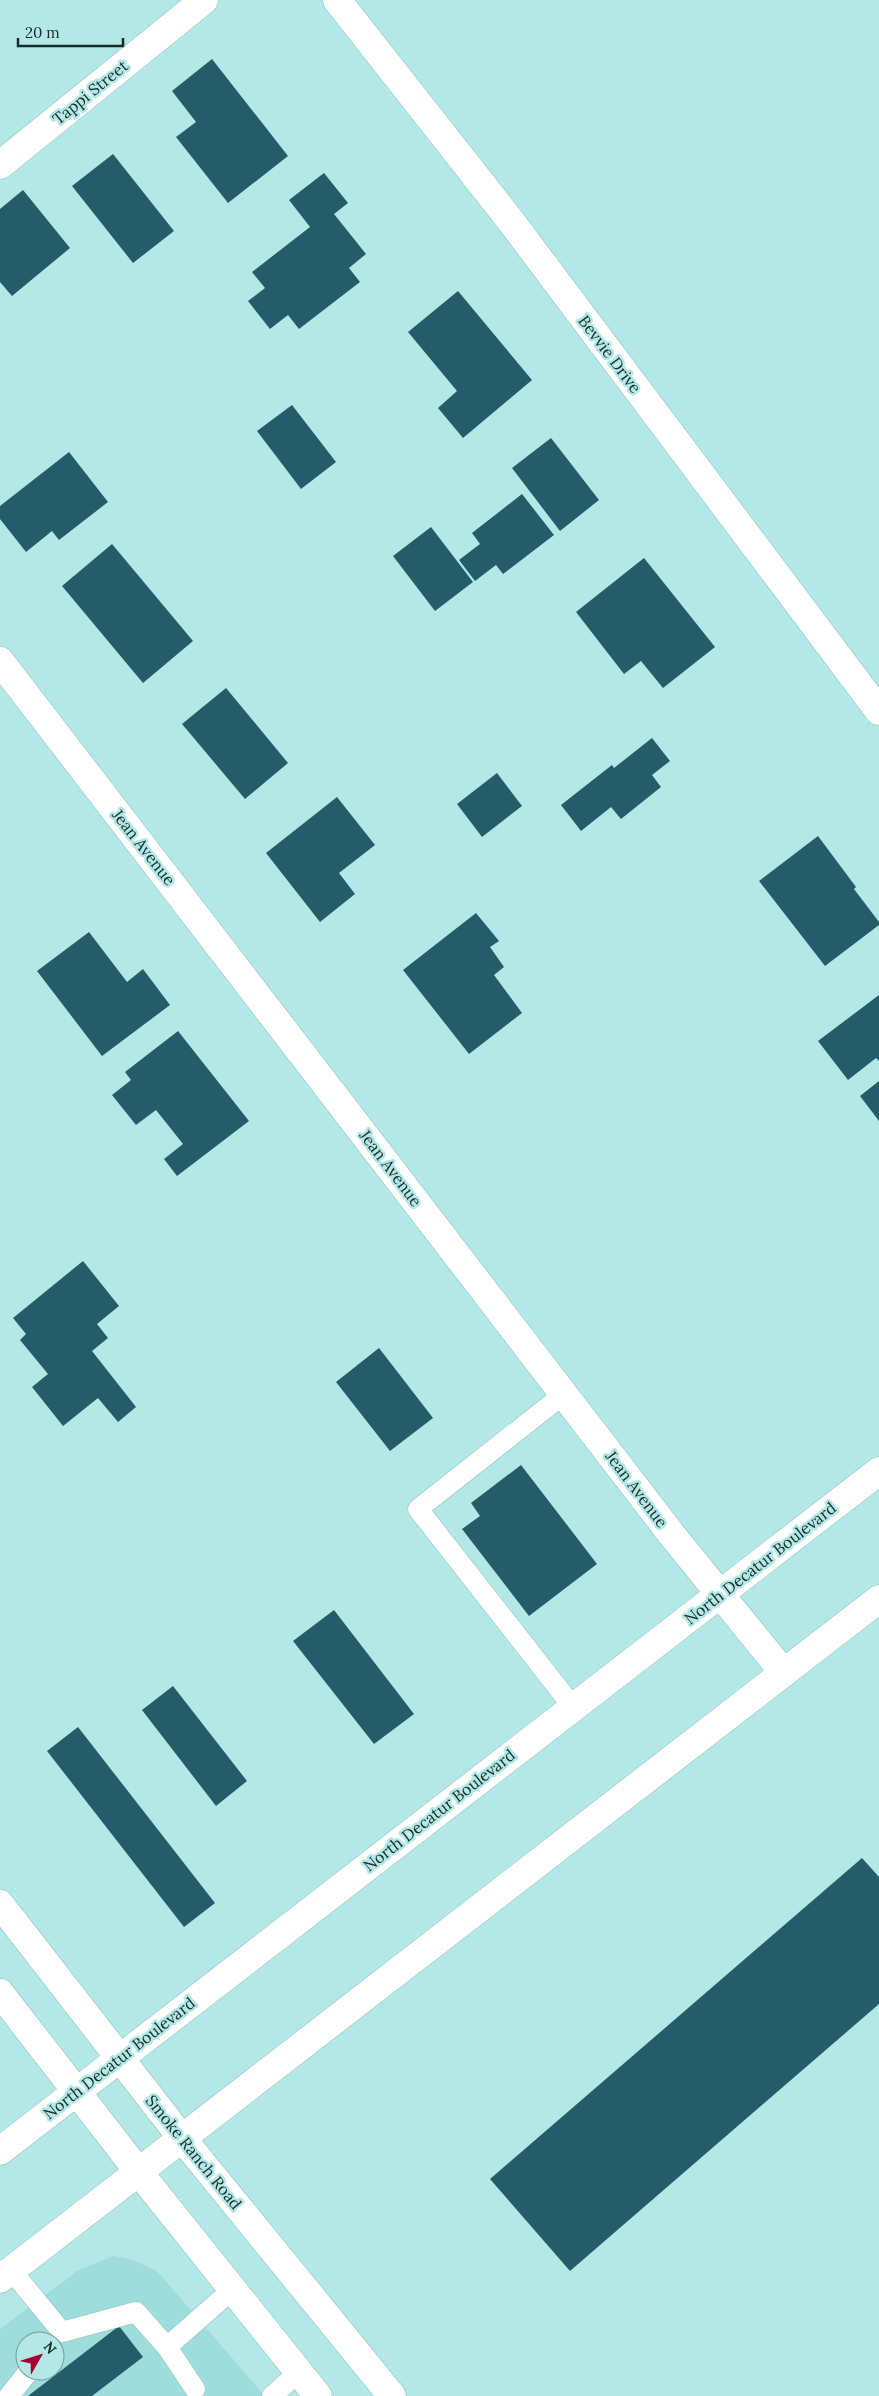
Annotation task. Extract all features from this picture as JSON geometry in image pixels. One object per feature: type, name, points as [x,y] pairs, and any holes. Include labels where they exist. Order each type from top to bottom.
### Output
[{"type":"main road","name":"Tappi Street","points":[[0,165],[204,0]]},
{"type":"main road","name":"Bevvie Drive","points":[[337,0],[510,220],[879,711]]},
{"type":"main road","name":"Jean Avenue","points":[[0,661],[672,1535],[784,1672]]},
{"type":"main road","name":"North Decatur Boulevard","points":[[0,2151],[119,2057],[879,1471]]},
{"type":"main road","points":[[6,2275],[181,2137],[879,1599]]},
{"type":"main road","name":"Smoke Ranch Road","points":[[0,1904],[181,2137],[392,2396]]},
{"type":"main road","points":[[0,1994],[138,2171],[318,2396]]},
{"type":"lane","points":[[564,1394],[418,1508],[573,1707]]},
{"type":"lane","points":[[6,2275],[52,2331]]},
{"type":"lane","points":[[167,2347],[233,2289]]},
{"type":"lane","points":[[65,2331],[136,2312],[167,2347],[192,2394]]},
{"type":"lane","points":[[272,2396],[299,2372]]},
{"type":"lane","points":[[9,2396],[21,2381]]},
{"type":"shaded area","points":[[113,2256],[134,2260],[157,2271],[265,2396],[0,2396],[0,2329],[77,2271]]},
{"type":"building","points":[[212,59],[288,156],[228,203],[176,137],[196,122],[172,91]]},
{"type":"building","points":[[113,154],[174,231],[133,263],[72,186]]},
{"type":"building","points":[[324,173],[348,203],[334,214],[366,254],[349,268],[360,282],[299,329],[288,315],[270,329],[248,301],[265,288],[252,272],[310,227],[289,200]]},
{"type":"building","points":[[23,190],[70,248],[12,296],[0,282],[0,209]]},
{"type":"building","points":[[458,291],[532,380],[463,438],[438,408],[457,391],[408,332]]},
{"type":"building","points":[[292,405],[336,462],[301,489],[257,431]]},
{"type":"building","points":[[551,438],[599,500],[560,531],[512,468]]},
{"type":"building","points":[[69,452],[108,502],[59,540],[52,531],[26,552],[0,519],[0,506]]},
{"type":"building","points":[[522,494],[554,535],[503,574],[496,565],[475,581],[459,560],[480,544],[472,533]]},
{"type":"building","points":[[431,527],[473,582],[435,611],[393,556]]},
{"type":"building","points":[[112,544],[193,641],[143,683],[62,586]]},
{"type":"building","points":[[644,558],[715,647],[663,688],[641,661],[624,674],[576,612]]},
{"type":"building","points":[[226,688],[288,763],[245,799],[182,724]]},
{"type":"building","points":[[652,738],[670,761],[652,775],[661,787],[621,819],[611,807],[581,831],[561,805],[612,765],[614,768]]},
{"type":"building","points":[[497,773],[522,806],[482,837],[457,804]]},
{"type":"building","points":[[337,797],[375,845],[339,873],[355,894],[320,922],[266,853]]},
{"type":"building","points":[[818,836],[879,922],[879,925],[825,966],[759,881]]},
{"type":"building","points":[[476,913],[499,941],[490,947],[504,967],[494,975],[522,1013],[469,1054],[403,970]]},
{"type":"building","points":[[89,932],[127,982],[143,969],[170,1005],[102,1056],[37,971]]},
{"type":"building","points":[[879,995],[879,1061],[876,1058],[848,1080],[818,1041]]},
{"type":"building","points":[[178,1031],[249,1121],[177,1176],[164,1159],[183,1144],[156,1110],[136,1125],[112,1095],[131,1080],[125,1072]]},
{"type":"building","points":[[879,1081],[879,1121],[860,1096]]},
{"type":"building","points":[[83,1261],[119,1306],[97,1324],[108,1338],[92,1351],[136,1407],[118,1422],[98,1398],[63,1426],[32,1387],[48,1374],[20,1340],[26,1334],[13,1318]]},
{"type":"building","points":[[379,1348],[433,1418],[390,1451],[336,1382]]},
{"type":"building","points":[[521,1465],[597,1564],[529,1616],[462,1529],[480,1516],[471,1503]]},
{"type":"building","points":[[334,1610],[414,1714],[374,1744],[293,1641]]},
{"type":"building","points":[[173,1686],[247,1781],[216,1806],[142,1710]]},
{"type":"building","points":[[78,1727],[215,1903],[184,1927],[47,1751]]},
{"type":"building","points":[[862,1858],[879,1877],[879,2004],[570,2271],[490,2179]]},
{"type":"building","points":[[119,2326],[143,2357],[92,2396],[28,2396],[48,2381],[65,2381],[65,2368]]}]
